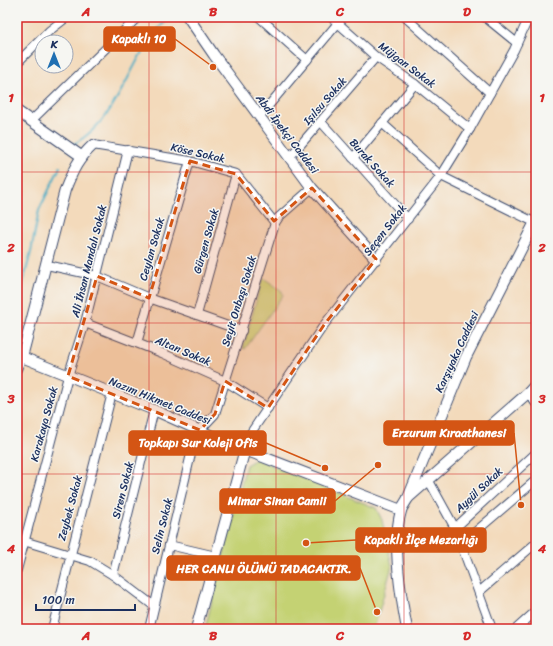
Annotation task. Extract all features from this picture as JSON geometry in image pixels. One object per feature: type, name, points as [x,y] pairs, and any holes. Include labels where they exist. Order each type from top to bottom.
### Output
[{"type":"street","points":[[17,63],[49,31],[66,17]]},
{"type":"street","points":[[30,121],[138,17]]},
{"type":"street","name":"Abdi İpekçi Caddesi","points":[[188,17],[259,117],[312,188],[376,259]]},
{"type":"street","points":[[259,17],[307,60]]},
{"type":"street","name":"Müjgan Sokak","points":[[331,17],[341,20],[376,57],[415,84],[470,129]]},
{"type":"street","points":[[405,17],[490,93]]},
{"type":"street","points":[[485,17],[517,43]]},
{"type":"street","name":"Seçen Sokak","points":[[245,449],[250,434],[324,325],[441,176],[490,93],[529,17]]},
{"type":"street","points":[[259,117],[341,20]]},
{"type":"street","name":"Işılsu Sokak","points":[[289,158],[376,57]]},
{"type":"street","points":[[353,158],[415,84]]},
{"type":"street","points":[[17,111],[81,156]]},
{"type":"street","name":"Burak Sokak","points":[[321,122],[408,219]]},
{"type":"street","points":[[382,123],[441,176],[536,222]]},
{"type":"street","points":[[17,369],[22,356],[47,265],[66,190],[75,165],[81,156],[93,145]]},
{"type":"street","name":"Köse Sokak","points":[[93,145],[190,161],[236,174],[275,223]]},
{"type":"street","name":"Ali İhsan Mandalı Sokak","points":[[68,376],[85,323],[128,150]]},
{"type":"street","name":"Ceylan Sokak","points":[[137,343],[190,161]]},
{"type":"street","name":"Gürgen Sokak","points":[[197,314],[236,174]]},
{"type":"street","name":"Seyit Onbaşı Sokak","points":[[200,430],[215,414],[275,223],[279,217],[312,188]]},
{"type":"street","name":"Karşıyaka Caddesi","points":[[408,498],[466,357],[536,222]]},
{"type":"street","points":[[47,265],[97,276],[149,298],[242,331]]},
{"type":"street","name":"Altan Sokak","points":[[85,323],[137,343],[225,381],[268,408]]},
{"type":"street","name":"Nazım Hikmet Caddesi","points":[[22,356],[245,449],[401,510]]},
{"type":"street","name":"Karakaya Sokak","points":[[17,570],[20,540],[68,376]]},
{"type":"street","points":[[407,629],[401,599],[397,533],[401,510],[408,498],[529,392],[536,384]]},
{"type":"street","points":[[529,392],[536,402]]},
{"type":"street","name":"Zeybek Sokak","points":[[52,629],[70,553],[112,393]]},
{"type":"street","name":"Siren Sokak","points":[[113,575],[154,410]]},
{"type":"street","name":"Selin Sokak","points":[[149,629],[192,454],[200,430]]},
{"type":"street","points":[[196,629],[245,449]]},
{"type":"street","name":"Aygül Sokak","points":[[455,528],[536,453]]},
{"type":"street","points":[[462,544],[536,480]]},
{"type":"street","points":[[429,481],[433,485],[462,544],[492,629]]},
{"type":"street","points":[[20,540],[70,553],[90,561],[113,575],[154,606]]},
{"type":"street","points":[[479,592],[536,543]]},
{"type":"street","points":[[169,545],[216,556]]},
{"type":"street","points":[[516,629],[536,611]]},
{"type":"highlighted area","points":[[190,161],[236,174],[274,221],[312,188],[376,259],[324,325],[268,408],[225,381],[215,414],[200,430],[68,376],[97,276],[149,298]]},
{"type":"green space","points":[[265,279],[282,291],[283,295],[245,349],[243,348],[262,280]]},
{"type":"green space","points":[[256,459],[376,508],[382,520],[392,566],[374,629],[205,629],[246,465]]},
{"type":"waterway","points":[[74,144],[99,124],[108,112],[150,39],[168,19],[168,17]]},
{"type":"waterway","points":[[17,306],[31,252],[39,210],[60,167]]},
{"type":"place","name":"Kapaklı 10","points":[[213,67]]},
{"type":"place","name":"Mimar Sinan Camii","points":[[378,465]]},
{"type":"place","name":"Topkapı Sur Koleji Ofis","points":[[325,468]]},
{"type":"place","name":"Erzurum Kıraathanesi","points":[[521,505]]},
{"type":"place","name":"Kapaklı İlçe Mezarlığı","points":[[306,543]]},
{"type":"place","name":"HER CANLI ÖLÜMÜ TADACAKTIR.","points":[[377,612]]}]
